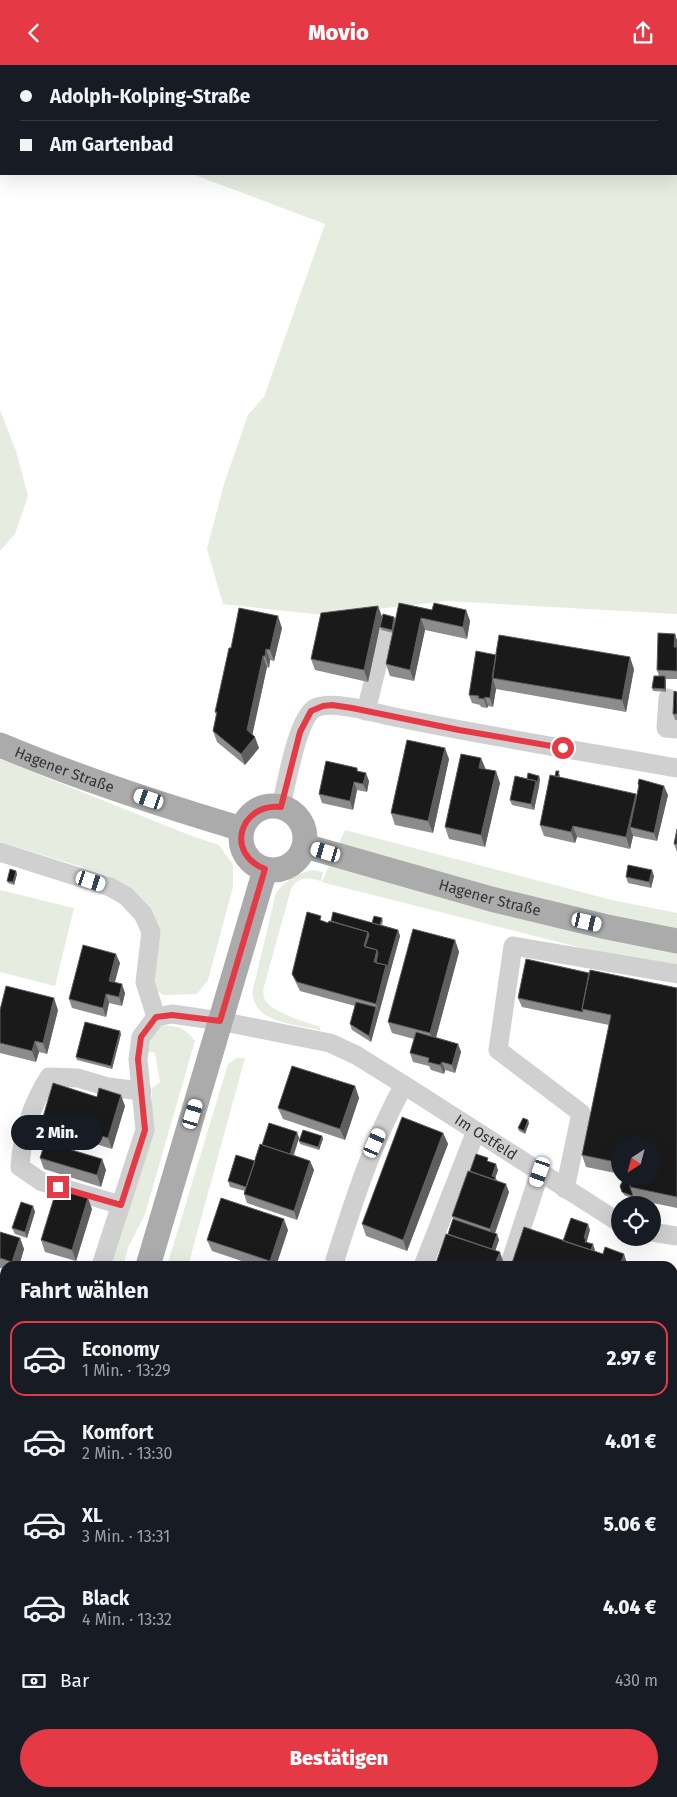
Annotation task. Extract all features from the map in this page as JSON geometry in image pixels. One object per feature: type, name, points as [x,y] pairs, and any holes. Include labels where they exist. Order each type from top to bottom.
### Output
[{"type":"main road","name":"Hagener Straße","points":[[0,745],[66,771],[242,829]]},
{"type":"main road","points":[[271,806],[281,807],[298,817],[304,826],[306,836],[305,846],[301,855],[294,863],[285,869],[275,871],[252,863],[244,852],[241,840],[242,829],[253,813],[271,806]]},
{"type":"main road","name":"Hagener Straße","points":[[305,846],[491,899],[607,927],[677,941]]},
{"type":"main road","points":[[149,1261],[265,869]]},
{"type":"street","points":[[366,711],[384,638]]},
{"type":"street","points":[[668,698],[666,727],[677,729]]},
{"type":"street","points":[[281,807],[300,732],[311,711],[316,708],[332,705],[677,768]]},
{"type":"street","points":[[0,852],[110,887],[126,896],[143,914],[151,932],[145,982],[156,1017],[141,1037],[138,1059],[145,1130],[103,1261]]},
{"type":"street","points":[[565,1189],[581,1113],[498,1050],[512,946],[677,974]]},
{"type":"street","name":"Im Ostfeld","points":[[156,1017],[172,1015],[220,1021],[334,1044],[356,1055],[404,1085],[611,1217]]},
{"type":"street","points":[[121,1205],[42,1182],[20,1167],[22,1144],[38,1095],[49,1077],[78,1078],[108,1087],[142,1091]]},
{"type":"street","points":[[334,1261],[375,1143],[404,1085]]},
{"type":"street","points":[[425,1261],[476,1131]]},
{"type":"street","points":[[511,1261],[540,1172]]},
{"type":"street","points":[[661,1233],[677,1236]]},
{"type":"shaded area","points":[[195,175],[677,175],[677,614],[447,601],[324,615],[223,604],[207,549],[224,484],[248,415],[264,397],[325,224]]},
{"type":"shaded area","points":[[0,410],[16,451],[28,496],[15,534],[0,551]]},
{"type":"shaded area","points":[[0,759],[189,835],[219,845],[233,865],[233,887],[208,980],[197,994],[163,995],[155,989],[154,920],[148,906],[132,889],[105,874],[0,842]]},
{"type":"shaded area","points":[[345,830],[612,900],[677,913],[677,965],[590,950],[322,882]]},
{"type":"shaded area","points":[[313,870],[323,872],[321,881],[304,879],[297,881],[291,889],[263,990],[264,998],[273,1008],[320,1027],[320,1030],[285,1023],[267,1016],[256,1005],[252,993],[276,893],[293,878]]},
{"type":"shaded area","points":[[0,890],[74,908],[55,986],[0,972]]},
{"type":"shaded area","points":[[162,1025],[173,1026],[188,1033],[195,1041],[145,1214],[128,1248],[124,1261],[110,1261],[152,1128],[152,1088],[160,1082],[155,1053],[149,1051],[149,1047],[157,1030]]},
{"type":"shaded area","points":[[237,1058],[245,1058],[189,1261],[169,1261],[228,1064]]},
{"type":"building","points":[[399,603],[432,610],[434,603],[466,610],[463,627],[421,618],[410,670],[386,664]]},
{"type":"building","points":[[378,606],[364,670],[311,659],[321,613]]},
{"type":"building","points":[[239,608],[278,616],[270,650],[266,649],[265,656],[263,656],[247,730],[255,737],[241,754],[213,731],[217,712],[215,712]]},
{"type":"building","points":[[383,614],[394,617],[392,630],[380,627]]},
{"type":"building","points":[[658,633],[675,634],[674,647],[677,647],[677,671],[657,670]]},
{"type":"building","points":[[499,635],[630,657],[622,700],[492,678]]},
{"type":"building","points":[[476,651],[496,655],[490,698],[485,697],[484,699],[478,698],[479,696],[469,695]]},
{"type":"building","points":[[654,676],[665,676],[665,689],[652,688]]},
{"type":"building","points":[[674,691],[677,692],[677,714],[673,714]]},
{"type":"building","points":[[407,740],[445,748],[428,821],[391,813]]},
{"type":"building","points":[[461,754],[481,758],[479,768],[496,771],[481,835],[445,827]]},
{"type":"building","points":[[326,761],[357,768],[357,771],[366,773],[363,784],[354,782],[350,801],[319,794]]},
{"type":"building","points":[[556,771],[559,771],[558,777],[555,776]]},
{"type":"building","points":[[528,773],[539,776],[537,783],[527,779]]},
{"type":"building","points":[[550,775],[636,794],[626,837],[573,826],[571,832],[540,825]]},
{"type":"building","points":[[515,776],[536,781],[531,804],[510,800]]},
{"type":"building","points":[[639,779],[664,786],[654,833],[630,827]]},
{"type":"building","points":[[677,829],[677,844],[674,844]]},
{"type":"building","points":[[628,865],[652,870],[649,882],[626,877]]},
{"type":"building","points":[[10,869],[16,871],[13,882],[7,881]]},
{"type":"building","points":[[307,912],[321,916],[320,920],[328,923],[329,921],[368,932],[364,946],[377,950],[374,962],[386,965],[376,1004],[297,982],[292,974]]},
{"type":"building","points":[[333,912],[398,930],[387,968],[386,965],[376,963],[377,950],[365,947],[369,935],[368,932],[331,921]]},
{"type":"building","points":[[374,916],[382,918],[380,925],[372,923]]},
{"type":"building","points":[[413,929],[455,940],[430,1033],[388,1022]]},
{"type":"building","points":[[83,945],[116,954],[109,981],[122,984],[119,997],[106,994],[103,1008],[69,999]]},
{"type":"building","points":[[526,959],[589,973],[583,1012],[518,998]]},
{"type":"building","points":[[590,970],[677,988],[677,1197],[630,1187],[661,1186],[661,1136],[611,1136],[611,1161],[582,1155],[611,1015],[582,1009]]},
{"type":"building","points":[[6,986],[54,998],[43,1043],[35,1041],[32,1051],[0,1043],[0,1010]]},
{"type":"building","points":[[356,1002],[376,1007],[369,1036],[350,1024]]},
{"type":"building","points":[[85,1022],[120,1031],[111,1066],[76,1057]]},
{"type":"building","points":[[416,1032],[458,1044],[452,1065],[442,1062],[440,1065],[428,1062],[429,1058],[410,1053]]},
{"type":"building","points":[[292,1066],[355,1086],[340,1129],[278,1108]]},
{"type":"building","points":[[53,1083],[97,1097],[99,1088],[121,1095],[108,1138],[43,1117]]},
{"type":"building","points":[[402,1117],[443,1133],[403,1240],[362,1224]]},
{"type":"building","points":[[523,1118],[528,1120],[524,1131],[518,1128]]},
{"type":"building","points":[[269,1123],[297,1132],[290,1154],[262,1145]]},
{"type":"building","points":[[303,1130],[322,1136],[318,1147],[299,1141]]},
{"type":"building","points":[[45,1142],[102,1159],[97,1175],[40,1158]]},
{"type":"building","points":[[260,1144],[310,1161],[294,1211],[244,1194]]},
{"type":"building","points":[[476,1154],[488,1158],[487,1161],[496,1164],[492,1176],[495,1177],[495,1180],[470,1171]]},
{"type":"building","points":[[236,1155],[255,1161],[246,1187],[228,1181]]},
{"type":"building","points":[[468,1171],[506,1184],[490,1229],[452,1216]]},
{"type":"building","points":[[620,1186],[630,1186],[633,1196],[622,1192]]},
{"type":"building","points":[[57,1188],[88,1198],[72,1250],[41,1240]]},
{"type":"building","points":[[221,1198],[284,1219],[270,1261],[207,1240]]},
{"type":"building","points":[[21,1202],[33,1206],[25,1232],[12,1228]]},
{"type":"building","points":[[571,1218],[588,1224],[584,1238],[586,1239],[585,1242],[593,1244],[591,1250],[563,1241]]},
{"type":"building","points":[[453,1219],[497,1234],[492,1249],[448,1234]]},
{"type":"building","points":[[524,1227],[603,1254],[605,1247],[624,1254],[622,1261],[513,1261]]},
{"type":"building","points":[[0,1232],[20,1238],[12,1261],[0,1258]]},
{"type":"building","points":[[446,1234],[500,1252],[496,1261],[437,1261]]},
{"type":"route","points":[[58,1187],[121,1205],[145,1130],[138,1059],[141,1037],[156,1017],[172,1015],[220,1021],[265,869],[252,863],[244,852],[241,840],[242,829],[253,813],[271,806],[281,807],[294,749],[311,711],[323,706],[332,705],[563,748]]}]
